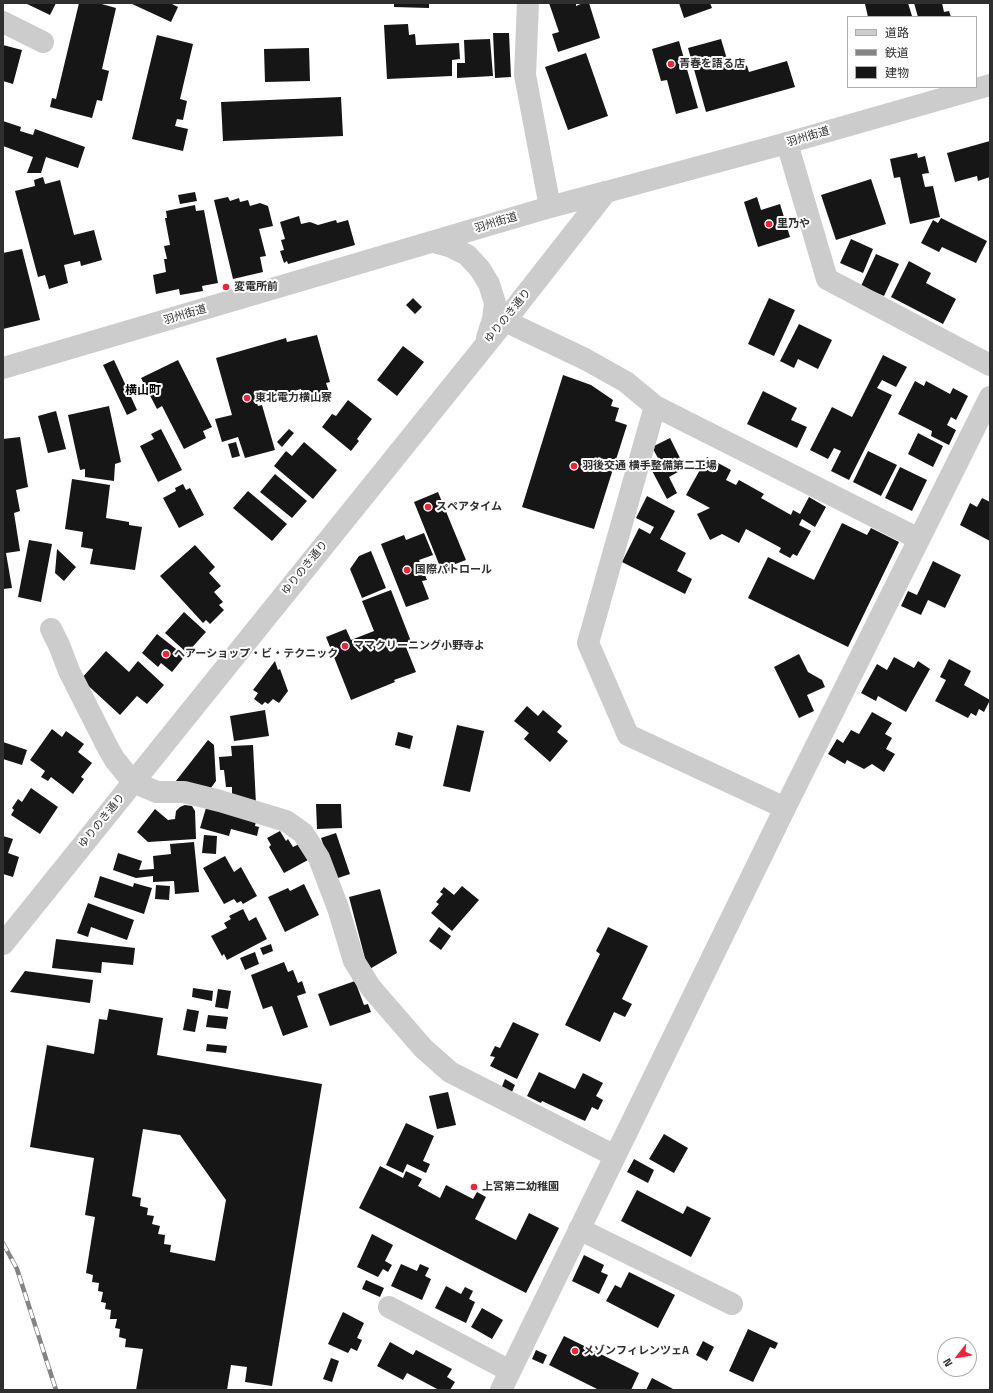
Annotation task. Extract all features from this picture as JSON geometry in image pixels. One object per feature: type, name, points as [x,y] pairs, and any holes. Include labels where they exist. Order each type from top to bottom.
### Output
[{"type":"street","points":[[528,3],[525,75],[550,207]]},
{"type":"street","points":[[3,22],[43,42]]},
{"type":"street","name":"羽州街道","points":[[3,368],[550,207],[787,143],[990,85]]},
{"type":"street","points":[[787,143],[828,279],[990,365]]},
{"type":"street","name":"ゆりのき通り","points":[[3,944],[484,345],[505,321],[606,192]]},
{"type":"street","points":[[434,242],[449,246],[467,256],[480,269],[489,284],[494,303],[493,319],[484,345]]},
{"type":"street","points":[[505,321],[584,359],[626,382],[655,406],[919,539]]},
{"type":"street","points":[[500,1390],[785,808],[990,397]]},
{"type":"street","points":[[655,406],[588,643],[628,735],[785,808]]},
{"type":"street","points":[[51,629],[69,671],[108,748],[134,782],[158,792],[184,792],[242,807],[286,821],[303,833],[318,858],[338,908],[354,961],[371,988],[423,1048],[450,1072],[615,1156]]},
{"type":"street","points":[[579,1229],[732,1304]]},
{"type":"street","points":[[389,1307],[510,1371]]},
{"type":"building","points":[[25,3],[56,3],[50,15]]},
{"type":"building","points":[[79,3],[98,3],[116,8],[102,69],[109,71],[102,101],[97,100],[92,118],[50,107],[52,98],[56,99]]},
{"type":"building","points":[[130,3],[170,3],[178,7],[171,22]]},
{"type":"building","points":[[394,3],[429,3],[429,8],[394,7]]},
{"type":"building","points":[[549,3],[576,3],[576,6],[583,3],[589,3],[600,38],[558,52],[552,34],[559,32]]},
{"type":"building","points":[[679,3],[710,3],[712,8],[684,18]]},
{"type":"building","points":[[908,3],[912,16],[868,16],[865,4]]},
{"type":"building","points":[[914,3],[942,3],[944,12],[949,11],[951,16],[918,16]]},
{"type":"building","points":[[408,24],[409,35],[415,34],[416,45],[459,43],[460,59],[452,60],[452,76],[387,79],[384,25]]},
{"type":"building","points":[[493,33],[509,33],[511,77],[495,78]]},
{"type":"building","points":[[157,35],[193,44],[180,99],[187,101],[183,120],[177,119],[175,126],[188,129],[183,151],[132,139]]},
{"type":"building","points":[[490,39],[493,76],[457,78],[457,63],[465,63],[464,40]]},
{"type":"building","points":[[721,39],[729,66],[742,63],[747,66],[749,72],[787,61],[795,87],[706,112],[688,48]]},
{"type":"building","name":"青春を語る店","points":[[679,41],[698,108],[676,114],[667,80],[661,81],[652,49]]},
{"type":"building","points":[[3,45],[22,50],[13,84],[3,81]]},
{"type":"building","points":[[309,48],[310,81],[265,82],[264,49]]},
{"type":"building","points":[[586,53],[608,116],[568,130],[545,67]]},
{"type":"building","points":[[341,97],[343,136],[223,141],[221,102]]},
{"type":"building","points":[[3,121],[21,127],[20,131],[33,135],[35,129],[85,147],[78,168],[46,157],[41,173],[27,173],[33,157],[3,146]]},
{"type":"building","points":[[990,141],[990,177],[978,181],[977,176],[955,182],[947,153]]},
{"type":"building","points":[[917,153],[918,158],[925,156],[929,173],[922,174],[925,187],[933,186],[940,217],[910,224],[900,177],[894,178],[890,159]]},
{"type":"building","points":[[43,177],[45,184],[60,180],[74,235],[94,230],[102,260],[81,266],[80,261],[64,265],[68,283],[49,289],[45,275],[38,277],[15,191],[35,186],[34,180]]},
{"type":"building","points":[[871,179],[886,224],[836,240],[821,195]]},
{"type":"building","points":[[195,192],[197,201],[180,204],[178,195]]},
{"type":"building","points":[[228,197],[230,201],[239,198],[240,202],[248,200],[250,206],[260,203],[268,206],[273,226],[259,229],[266,256],[260,257],[263,272],[233,279],[214,200]]},
{"type":"building","name":"里乃や","points":[[757,197],[761,210],[780,204],[790,237],[758,247],[744,202]]},
{"type":"building","points":[[195,205],[196,211],[204,210],[218,283],[202,286],[203,291],[180,295],[179,289],[156,294],[153,275],[166,272],[164,259],[167,259],[164,246],[170,245],[165,218],[167,218],[166,211]]},
{"type":"building","points":[[299,216],[301,224],[310,222],[318,225],[336,220],[337,223],[348,220],[355,245],[288,264],[287,261],[284,263],[280,251],[284,250],[281,240],[285,239],[280,222]]},
{"type":"building","points":[[941,218],[987,241],[976,263],[942,247],[939,252],[921,243],[933,220],[938,223]]},
{"type":"building","points":[[851,239],[873,249],[863,273],[840,263]]},
{"type":"building","points":[[22,249],[40,320],[3,329],[3,253]]},
{"type":"building","points":[[876,254],[899,264],[884,296],[861,286]]},
{"type":"building","points":[[909,261],[931,273],[926,283],[956,299],[943,324],[891,297]]},
{"type":"building","points":[[413,298],[422,307],[415,314],[406,305]]},
{"type":"building","points":[[769,298],[795,310],[774,356],[748,344]]},
{"type":"building","points":[[799,324],[832,340],[818,369],[798,359],[794,368],[780,361]]},
{"type":"building","name":"東北電力横山寮","points":[[317,335],[330,382],[326,383],[330,395],[304,402],[301,389],[256,401],[258,406],[262,405],[275,450],[245,458],[238,437],[222,442],[215,419],[232,415],[216,358],[286,338],[287,342]]},
{"type":"building","points":[[403,346],[424,362],[397,396],[377,380]]},
{"type":"building","points":[[883,355],[907,367],[896,387],[882,380],[877,388],[892,395],[849,480],[831,471],[841,451],[834,448],[828,459],[810,450],[832,407],[852,417]]},
{"type":"building","points":[[114,360],[137,410],[127,415],[103,365]]},
{"type":"building","points":[[178,360],[212,427],[203,431],[206,438],[184,449],[162,406],[157,409],[141,378]]},
{"type":"building","name":"羽後交通 横手整備第二工場","points":[[563,375],[591,385],[613,400],[611,406],[619,408],[615,421],[627,425],[594,529],[522,507]]},
{"type":"building","points":[[915,381],[924,386],[926,381],[950,394],[953,388],[968,396],[956,420],[951,417],[947,425],[956,430],[949,445],[931,436],[932,431],[898,414]]},
{"type":"building","points":[[763,391],[797,408],[791,420],[807,427],[797,448],[747,424]]},
{"type":"building","points":[[348,400],[372,419],[357,439],[359,441],[351,451],[322,427],[332,414],[336,416]]},
{"type":"building","points":[[109,406],[121,462],[115,464],[114,481],[85,477],[85,469],[80,470],[68,415]]},
{"type":"building","points":[[56,411],[66,449],[48,453],[38,416]]},
{"type":"building","points":[[161,429],[182,470],[158,482],[140,446],[154,439],[151,434]]},
{"type":"building","points":[[289,429],[294,433],[282,447],[277,442]]},
{"type":"building","points":[[918,433],[943,446],[933,467],[908,454]]},
{"type":"building","points":[[20,437],[28,487],[16,490],[20,511],[14,513],[20,551],[6,553],[12,588],[3,589],[3,439]]},
{"type":"building","points":[[670,438],[685,468],[669,477],[677,493],[667,499],[650,467],[660,462],[652,447]]},
{"type":"building","points":[[236,442],[240,456],[232,458],[228,444]]},
{"type":"building","points":[[304,442],[337,470],[313,499],[274,466],[286,451],[292,456]]},
{"type":"building","points":[[868,451],[897,465],[881,496],[853,482]]},
{"type":"building","points":[[707,457],[731,470],[726,480],[736,485],[739,480],[764,494],[761,498],[791,515],[793,510],[800,514],[809,497],[826,507],[815,527],[802,519],[799,525],[811,531],[797,556],[793,554],[790,558],[779,552],[781,548],[746,529],[739,543],[722,534],[710,540],[697,514],[710,508],[686,495]]},
{"type":"building","points":[[900,467],[927,480],[912,511],[885,498]]},
{"type":"building","points":[[275,474],[307,501],[292,518],[260,492]]},
{"type":"building","points":[[72,479],[110,485],[106,518],[129,522],[129,525],[142,527],[135,570],[90,564],[93,549],[81,547],[83,532],[65,529]]},
{"type":"building","points":[[183,484],[186,490],[190,488],[204,515],[179,528],[163,498],[176,491],[175,488]]},
{"type":"building","points":[[248,491],[287,524],[272,541],[233,508]]},
{"type":"building","points":[[438,492],[466,560],[450,566],[452,570],[443,574],[414,502]]},
{"type":"building","points":[[647,496],[675,511],[660,539],[686,553],[677,571],[692,579],[685,594],[622,562],[639,528],[650,534],[654,527],[636,518]]},
{"type":"building","points":[[982,498],[990,502],[990,541],[960,525],[970,503],[977,507]]},
{"type":"building","points":[[842,523],[867,535],[871,528],[899,542],[848,647],[748,598],[768,557],[814,580]]},
{"type":"building","name":"国際パトロール","points":[[424,533],[433,555],[419,560],[427,580],[422,581],[429,599],[406,607],[381,544],[404,535],[406,540]]},
{"type":"building","points":[[29,540],[52,544],[41,602],[18,597]]},
{"type":"building","points":[[195,545],[215,567],[209,573],[221,586],[214,592],[223,602],[219,605],[224,610],[210,624],[206,620],[203,623],[160,576]]},
{"type":"building","points":[[57,549],[76,567],[64,581],[55,573]]},
{"type":"building","points":[[371,551],[386,588],[362,598],[350,569],[359,556]]},
{"type":"building","points":[[933,561],[961,575],[945,608],[928,600],[921,615],[901,606],[908,591],[917,595]]},
{"type":"building","points":[[391,590],[412,644],[406,647],[416,672],[394,680],[395,682],[351,700],[326,637],[346,629],[351,640],[374,631],[362,601]]},
{"type":"building","points":[[184,612],[206,632],[187,653],[165,633]]},
{"type":"building","points":[[157,634],[185,656],[172,672],[161,663],[158,667],[142,653]]},
{"type":"building","points":[[106,651],[129,672],[138,661],[164,685],[147,704],[137,696],[120,715],[81,679]]},
{"type":"building","points":[[799,654],[808,672],[822,680],[825,687],[807,695],[814,711],[799,718],[774,667]]},
{"type":"building","points":[[894,657],[914,668],[918,661],[930,669],[906,712],[878,696],[876,701],[861,693],[877,664],[887,670]]},
{"type":"building","points":[[949,659],[971,671],[964,685],[990,700],[984,712],[979,709],[976,716],[971,713],[968,718],[935,701],[946,680],[940,677]]},
{"type":"building","points":[[275,661],[278,670],[280,669],[288,691],[279,703],[273,699],[268,704],[265,702],[262,705],[254,699],[258,693],[253,690]]},
{"type":"building","points":[[527,706],[538,716],[543,710],[562,726],[557,732],[568,741],[550,762],[524,739],[529,733],[514,721]]},
{"type":"building","points":[[265,710],[269,736],[234,741],[230,716]]},
{"type":"building","points":[[872,712],[892,723],[885,734],[892,738],[886,749],[895,754],[884,772],[872,764],[864,769],[847,760],[845,764],[828,754],[837,739],[843,743],[851,730],[859,734]]},
{"type":"building","points":[[457,725],[484,731],[470,792],[443,786]]},
{"type":"building","points":[[52,729],[62,737],[66,731],[84,744],[78,752],[92,763],[81,777],[84,779],[73,794],[51,777],[48,781],[41,777],[45,771],[30,760]]},
{"type":"building","points":[[398,732],[413,736],[410,749],[395,745]]},
{"type":"building","points":[[208,740],[214,745],[216,781],[208,792],[172,786]]},
{"type":"building","points":[[3,742],[27,750],[22,765],[3,759]]},
{"type":"building","points":[[253,745],[256,804],[232,795],[232,787],[226,787],[224,770],[220,770],[219,757],[232,756],[231,746]]},
{"type":"building","points":[[31,788],[58,807],[40,834],[11,815],[14,810],[12,808],[18,799],[22,802]]},
{"type":"building","points":[[316,804],[341,804],[342,828],[317,829]]},
{"type":"building","points":[[185,805],[192,806],[195,811],[196,839],[148,842],[137,832],[155,809],[168,820],[175,819],[176,811]]},
{"type":"building","points":[[206,808],[256,821],[255,826],[259,827],[257,836],[231,829],[229,836],[200,828]]},
{"type":"building","points":[[280,831],[286,841],[288,839],[293,847],[299,844],[308,860],[284,873],[269,847],[271,845],[267,838]]},
{"type":"building","points":[[336,833],[350,874],[335,879],[321,838]]},
{"type":"building","points":[[204,835],[217,836],[216,854],[202,853]]},
{"type":"building","points":[[3,836],[13,839],[8,853],[19,857],[13,877],[3,874]]},
{"type":"building","points":[[194,842],[199,892],[175,894],[174,881],[153,882],[153,876],[136,878],[113,870],[118,853],[142,861],[139,870],[154,869],[153,856],[171,854],[170,844]]},
{"type":"building","points":[[225,856],[234,872],[241,867],[257,896],[243,904],[241,901],[237,903],[234,899],[224,904],[203,868]]},
{"type":"building","points":[[100,876],[133,887],[134,883],[152,888],[144,914],[94,897]]},
{"type":"building","points":[[304,884],[319,915],[285,932],[268,897],[288,888],[290,891]]},
{"type":"building","points":[[156,885],[170,886],[169,900],[155,899]]},
{"type":"building","points":[[462,886],[479,900],[452,931],[431,913],[439,904],[436,902],[443,894],[440,892],[444,887],[454,895]]},
{"type":"building","points":[[380,889],[397,953],[368,970],[349,897]]},
{"type":"building","points":[[88,903],[134,920],[127,940],[91,927],[88,937],[77,933]]},
{"type":"building","points":[[243,909],[249,921],[256,917],[267,939],[227,960],[224,954],[222,956],[211,936],[227,928],[224,923],[231,919],[229,916]]},
{"type":"building","points":[[439,927],[451,936],[441,950],[429,941]]},
{"type":"building","points":[[608,927],[648,946],[622,999],[632,1004],[625,1017],[614,1012],[600,1042],[565,1025],[600,954],[596,951]]},
{"type":"building","points":[[56,939],[135,948],[133,965],[102,962],[101,973],[52,968]]},
{"type":"building","points":[[271,944],[273,951],[263,955],[260,948]]},
{"type":"building","points":[[255,952],[259,964],[245,970],[240,958]]},
{"type":"building","points":[[284,962],[288,972],[293,970],[298,983],[302,981],[306,993],[297,996],[308,1027],[283,1036],[272,1006],[263,1009],[251,975]]},
{"type":"building","points":[[25,971],[93,980],[90,1003],[10,992]]},
{"type":"building","points":[[355,981],[364,1005],[368,1004],[371,1012],[330,1026],[318,994]]},
{"type":"building","points":[[193,988],[213,991],[212,1001],[192,997]]},
{"type":"building","points":[[218,989],[231,991],[228,1009],[215,1007]]},
{"type":"building","points":[[109,1009],[163,1018],[157,1055],[322,1084],[272,1386],[245,1382],[247,1367],[231,1365],[227,1390],[136,1390],[143,1349],[125,1347],[126,1339],[119,1337],[120,1329],[115,1328],[117,1319],[110,1319],[111,1310],[105,1309],[106,1303],[101,1302],[103,1292],[98,1291],[99,1283],[92,1282],[93,1275],[86,1273],[95,1217],[85,1215],[94,1158],[30,1147],[47,1045],[94,1054],[99,1019],[107,1020]],"holes":[[[143,1129],[180,1135],[226,1200],[215,1261],[170,1252],[171,1245],[164,1244],[165,1235],[158,1234],[160,1226],[152,1224],[154,1216],[147,1215],[148,1208],[140,1206],[141,1198],[132,1196]]]},
{"type":"building","points":[[187,1009],[199,1011],[195,1032],[183,1030]]},
{"type":"building","points":[[208,1015],[228,1017],[226,1029],[206,1027]]},
{"type":"building","points":[[513,1022],[539,1034],[517,1079],[490,1066],[495,1057],[490,1056],[495,1046],[500,1048]]},
{"type":"building","points":[[207,1044],[227,1046],[226,1053],[206,1051]]},
{"type":"building","points":[[539,1072],[575,1089],[583,1073],[603,1083],[596,1096],[603,1100],[598,1110],[592,1107],[585,1121],[542,1101],[541,1103],[527,1096]]},
{"type":"building","points":[[505,1079],[515,1085],[511,1094],[501,1089]]},
{"type":"building","points":[[448,1092],[456,1125],[437,1129],[429,1096]]},
{"type":"building","points":[[406,1123],[434,1136],[423,1161],[430,1164],[426,1173],[407,1164],[403,1173],[386,1165]]},
{"type":"building","points":[[664,1134],[688,1148],[674,1173],[649,1159]]},
{"type":"building","points":[[634,1159],[654,1170],[648,1183],[627,1172]]},
{"type":"building","points":[[380,1166],[403,1178],[406,1171],[422,1179],[418,1186],[440,1198],[446,1185],[473,1199],[477,1192],[486,1197],[475,1219],[516,1240],[529,1213],[559,1228],[526,1293],[359,1208]]},
{"type":"building","points":[[637,1190],[683,1214],[687,1206],[711,1218],[691,1257],[621,1221]]},
{"type":"building","points":[[372,1234],[393,1245],[385,1261],[392,1265],[388,1272],[383,1269],[378,1277],[357,1267]]},
{"type":"building","points":[[584,1255],[604,1265],[601,1272],[608,1275],[599,1294],[572,1281]]},
{"type":"building","points":[[401,1264],[417,1271],[420,1264],[429,1268],[425,1276],[431,1279],[422,1300],[391,1286]]},
{"type":"building","points":[[629,1272],[675,1295],[658,1328],[606,1301],[615,1285],[621,1288]]},
{"type":"building","points":[[366,1280],[384,1288],[380,1297],[362,1289]]},
{"type":"building","points":[[446,1286],[461,1294],[465,1287],[473,1291],[469,1299],[475,1302],[466,1323],[435,1308]]},
{"type":"building","points":[[482,1308],[503,1320],[492,1339],[471,1327]]},
{"type":"building","points":[[343,1312],[364,1323],[357,1338],[362,1340],[357,1351],[351,1348],[348,1353],[328,1344]]},
{"type":"building","points":[[748,1329],[778,1343],[775,1349],[770,1347],[753,1382],[729,1371]]},
{"type":"building","name":"メゾンフィレンツェA","points":[[564,1336],[639,1373],[631,1390],[599,1390],[549,1365]]},
{"type":"building","points":[[703,1341],[714,1347],[707,1361],[696,1355]]},
{"type":"building","points":[[390,1342],[413,1355],[416,1350],[452,1369],[447,1377],[455,1382],[450,1390],[439,1390],[407,1373],[403,1380],[377,1366]]},
{"type":"building","points":[[536,1350],[547,1355],[543,1364],[532,1359]]},
{"type":"building","points":[[331,1358],[339,1361],[332,1382],[323,1379]]},
{"type":"building","points":[[652,1378],[675,1390],[646,1390]]},
{"type":"railway","points":[[3,1243],[17,1269],[56,1390]]},
{"type":"place","name":"青春を語る店","points":[[671,64]]},
{"type":"place","name":"里乃や","points":[[769,224]]},
{"type":"place","name":"変電所前","points":[[226,287]]},
{"type":"place","name":"東北電力横山寮","points":[[247,398]]},
{"type":"place","name":"羽後交通 横手整備第二工場","points":[[574,466]]},
{"type":"place","name":"スペアタイム","points":[[428,507]]},
{"type":"place","name":"国際パトロール","points":[[407,570]]},
{"type":"place","name":"ママクリーニング小野寺よ","points":[[345,646]]},
{"type":"place","name":"ヘアーショップ・ビ・テクニック","points":[[166,654]]},
{"type":"place","name":"上宮第二幼稚園","points":[[474,1187]]},
{"type":"place","name":"メゾンフィレンツェA","points":[[575,1351]]},
{"type":"district","name":"横山町","points":[[143,391]]}]
